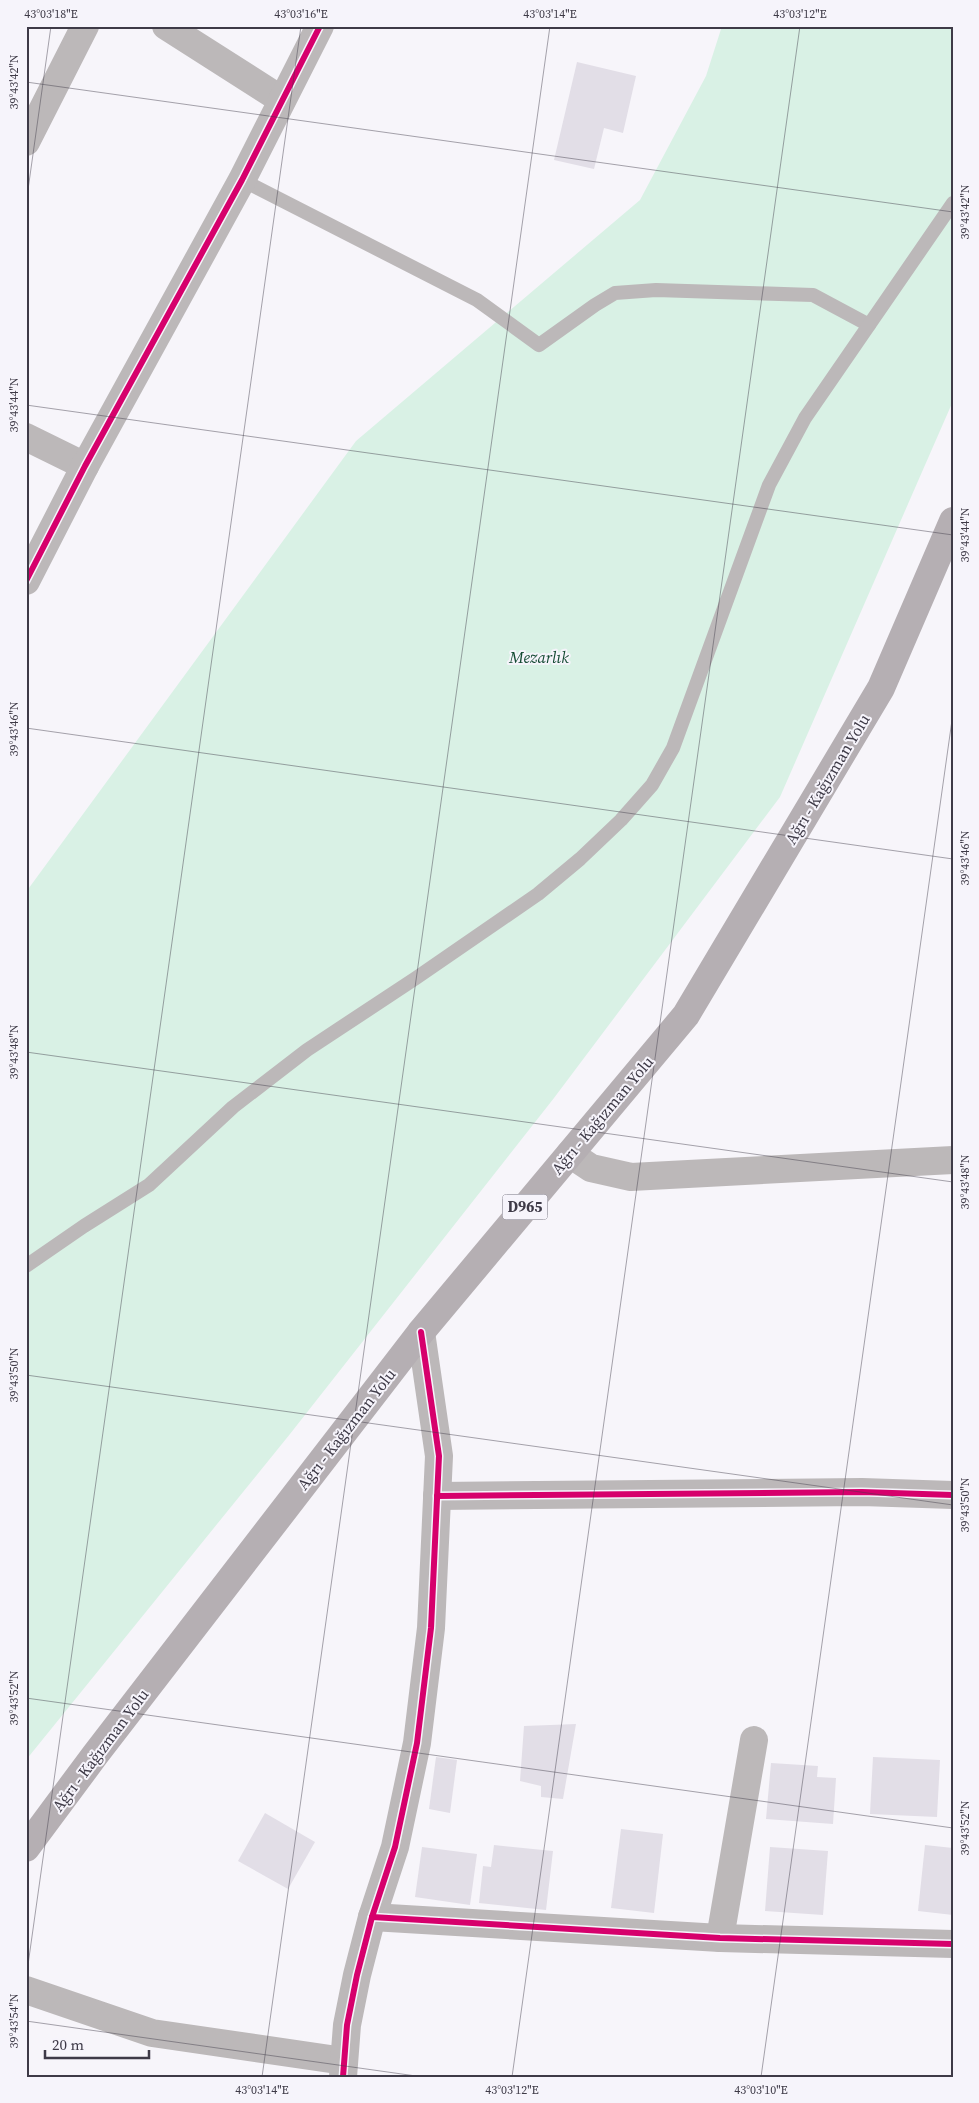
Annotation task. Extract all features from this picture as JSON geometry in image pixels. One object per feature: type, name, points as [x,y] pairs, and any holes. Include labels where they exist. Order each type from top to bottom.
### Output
[{"type":"main road","name":"Ağrı - Kağızman Yolu","points":[[26,1848],[95,1754],[421,1332],[686,1014],[881,688],[953,521]]},
{"type":"street","points":[[26,142],[85,26]]},
{"type":"street","points":[[166,26],[282,100]]},
{"type":"street","points":[[26,581],[85,466],[242,180],[320,26]]},
{"type":"street","points":[[26,438],[85,466]]},
{"type":"street","points":[[570,1154],[590,1168],[631,1177],[953,1160]]},
{"type":"street","points":[[26,1990],[152,2033],[344,2069],[347,2025],[372,1917],[395,1847],[417,1743],[431,1628],[439,1456],[421,1332]]},
{"type":"street","points":[[437,1496],[852,1492],[953,1495]]},
{"type":"street","points":[[720,1938],[754,1740]]},
{"type":"street","points":[[372,1917],[720,1938],[953,1944]]},
{"type":"lane","points":[[242,180],[477,300],[539,345],[615,293],[656,290],[813,295],[869,325]]},
{"type":"lane","points":[[26,1266],[84,1226],[149,1185],[233,1107],[307,1050],[538,894],[580,860],[621,820],[652,785],[673,748],[769,485],[806,418],[953,203]]},
{"type":"green space","name":"Mezarlık","points":[[722,26],[953,26],[953,401],[780,797],[554,1098],[290,1434],[26,1760],[26,892],[356,441],[640,200],[706,76]]},
{"type":"building","points":[[577,62],[636,76],[623,133],[604,128],[594,169],[554,160]]},
{"type":"building","points":[[576,1724],[563,1799],[541,1797],[541,1786],[520,1781],[524,1726]]},
{"type":"building","points":[[436,1757],[457,1760],[450,1813],[429,1809]]},
{"type":"building","points":[[873,1757],[940,1760],[937,1817],[870,1814]]},
{"type":"building","points":[[771,1763],[818,1766],[817,1777],[836,1778],[833,1824],[766,1819]]},
{"type":"building","points":[[265,1813],[315,1842],[288,1889],[238,1861]]},
{"type":"building","points":[[621,1829],[663,1834],[654,1913],[611,1908]]},
{"type":"building","points":[[494,1845],[553,1851],[546,1910],[479,1903],[483,1866],[491,1867]]},
{"type":"building","points":[[925,1845],[953,1848],[953,1915],[918,1911]]},
{"type":"building","points":[[422,1847],[477,1854],[470,1905],[415,1897]]},
{"type":"building","points":[[770,1847],[828,1851],[823,1915],[765,1911]]},
{"type":"cycle path","points":[[26,581],[85,466],[242,180],[320,26]]},
{"type":"cycle path","points":[[343,2077],[347,2025],[357,1975],[372,1917],[395,1847],[417,1743],[431,1628],[439,1456],[421,1332]]},
{"type":"cycle path","points":[[437,1496],[862,1492],[953,1495]]},
{"type":"cycle path","points":[[372,1917],[720,1938],[953,1944]]}]
